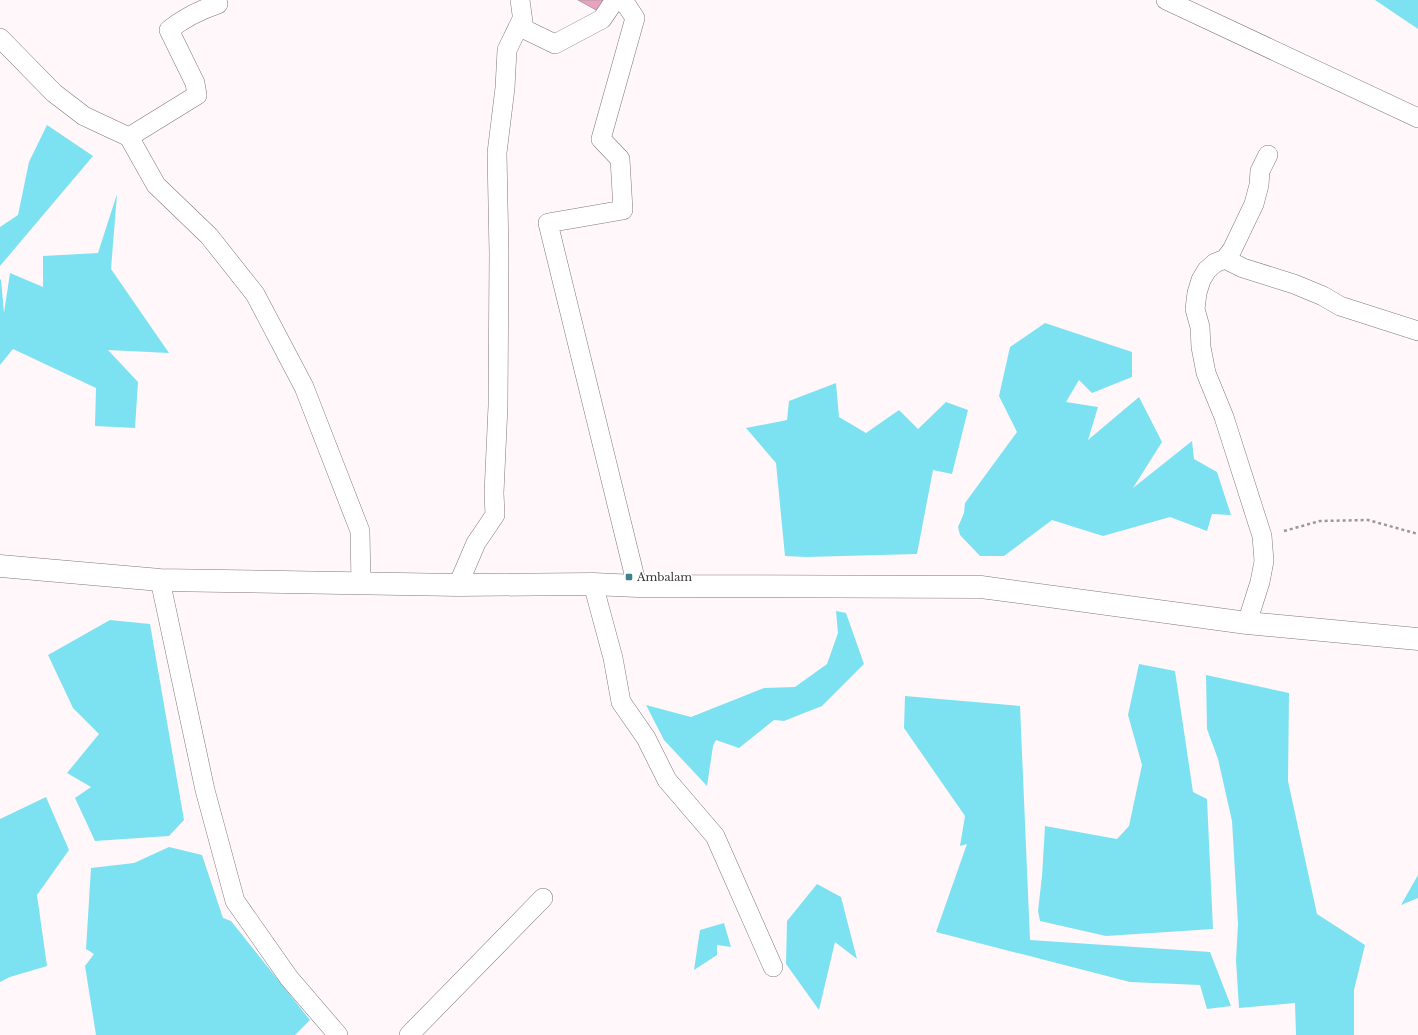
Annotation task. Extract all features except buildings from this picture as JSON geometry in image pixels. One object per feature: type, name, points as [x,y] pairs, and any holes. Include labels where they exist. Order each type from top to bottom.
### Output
[{"type":"main road","points":[[0,566],[160,580],[458,585],[593,584],[637,586],[981,587],[1247,622],[1418,639]]},
{"type":"street","points":[[520,0],[524,29],[555,44],[602,19],[615,0]]},
{"type":"street","points":[[622,0],[635,18],[601,139],[620,159],[623,210],[548,223],[637,586]]},
{"type":"street","points":[[1166,0],[1418,118]]},
{"type":"street","points":[[129,137],[197,95],[195,83],[169,30],[180,21],[199,11],[218,4]]},
{"type":"street","points":[[458,585],[476,543],[496,515],[494,493],[498,406],[499,260],[497,153],[507,50],[522,19]]},
{"type":"street","points":[[0,38],[54,93],[84,116],[129,137],[156,185],[209,236],[255,294],[304,387],[360,531],[361,584]]},
{"type":"street","points":[[1247,622],[1262,575],[1264,561],[1262,536],[1224,417],[1206,373],[1201,347],[1200,327],[1195,309],[1197,293],[1201,280],[1207,270],[1215,262],[1225,259],[1232,250],[1254,204],[1259,185],[1260,171],[1268,155]]},
{"type":"street","points":[[1225,259],[1243,268],[1294,284],[1323,296],[1340,306],[1418,331]]},
{"type":"street","points":[[160,580],[205,790],[235,901],[289,978],[338,1035]]},
{"type":"street","points":[[593,584],[613,658],[621,702],[646,738],[667,780],[715,836],[773,967]]},
{"type":"street","points":[[409,1035],[543,898]]},
{"type":"path","points":[[1262,536],[1320,521],[1368,520],[1418,534]]},
{"type":"water","points":[[1375,0],[1418,0],[1418,29]]},
{"type":"water","points":[[47,125],[93,156],[0,266],[0,227],[18,215],[29,162]]},
{"type":"water","points":[[117,194],[111,269],[169,353],[108,350],[138,382],[135,428],[95,426],[96,388],[13,349],[0,365],[0,280],[1,279],[4,313],[10,273],[43,287],[43,256],[98,253]]},
{"type":"water","points":[[1045,323],[1132,352],[1132,377],[1092,393],[1079,380],[1066,402],[1098,407],[1088,440],[1139,397],[1162,442],[1133,488],[1192,441],[1194,459],[1217,472],[1231,515],[1212,514],[1207,531],[1170,517],[1103,536],[1052,520],[1004,556],[980,556],[960,535],[958,527],[964,513],[965,503],[1017,432],[999,396],[1010,347]]},
{"type":"water","points":[[836,383],[839,417],[866,433],[899,410],[918,429],[946,402],[968,410],[952,474],[933,470],[917,554],[806,557],[785,556],[776,463],[746,428],[787,420],[789,401]]},
{"type":"water","points":[[836,611],[846,613],[864,664],[822,706],[784,721],[774,720],[739,748],[716,740],[713,746],[707,786],[664,740],[646,705],[691,717],[764,688],[795,687],[827,664],[838,633]]},
{"type":"water","points":[[110,620],[150,624],[184,820],[169,836],[95,841],[75,798],[91,787],[67,773],[99,734],[73,708],[48,655]]},
{"type":"water","points":[[1139,664],[1175,671],[1193,792],[1207,799],[1213,929],[1106,936],[1040,921],[1038,911],[1045,826],[1117,839],[1129,826],[1142,765],[1128,715]]},
{"type":"water","points":[[1206,675],[1289,693],[1288,781],[1317,914],[1365,945],[1354,990],[1354,1035],[1296,1035],[1295,1003],[1239,1008],[1236,960],[1238,924],[1232,821],[1218,759],[1207,729]]},
{"type":"water","points":[[905,696],[1020,706],[1030,940],[1210,952],[1231,1006],[1207,1009],[1200,985],[1130,982],[936,932],[967,844],[960,846],[965,816],[904,728]]},
{"type":"water","points":[[46,797],[69,850],[37,895],[47,966],[10,977],[0,982],[0,819]]},
{"type":"water","points":[[169,847],[202,855],[223,918],[231,921],[310,1020],[295,1035],[96,1035],[85,966],[94,954],[86,949],[91,868],[134,863]]},
{"type":"water","points":[[1418,875],[1418,898],[1401,905]]},
{"type":"water","points":[[817,884],[841,897],[857,959],[835,942],[819,1010],[786,964],[787,921]]},
{"type":"water","points":[[724,923],[731,947],[717,945],[717,955],[694,970],[700,930]]},
{"type":"place","name":"Ambalam","points":[[629,577]]}]
